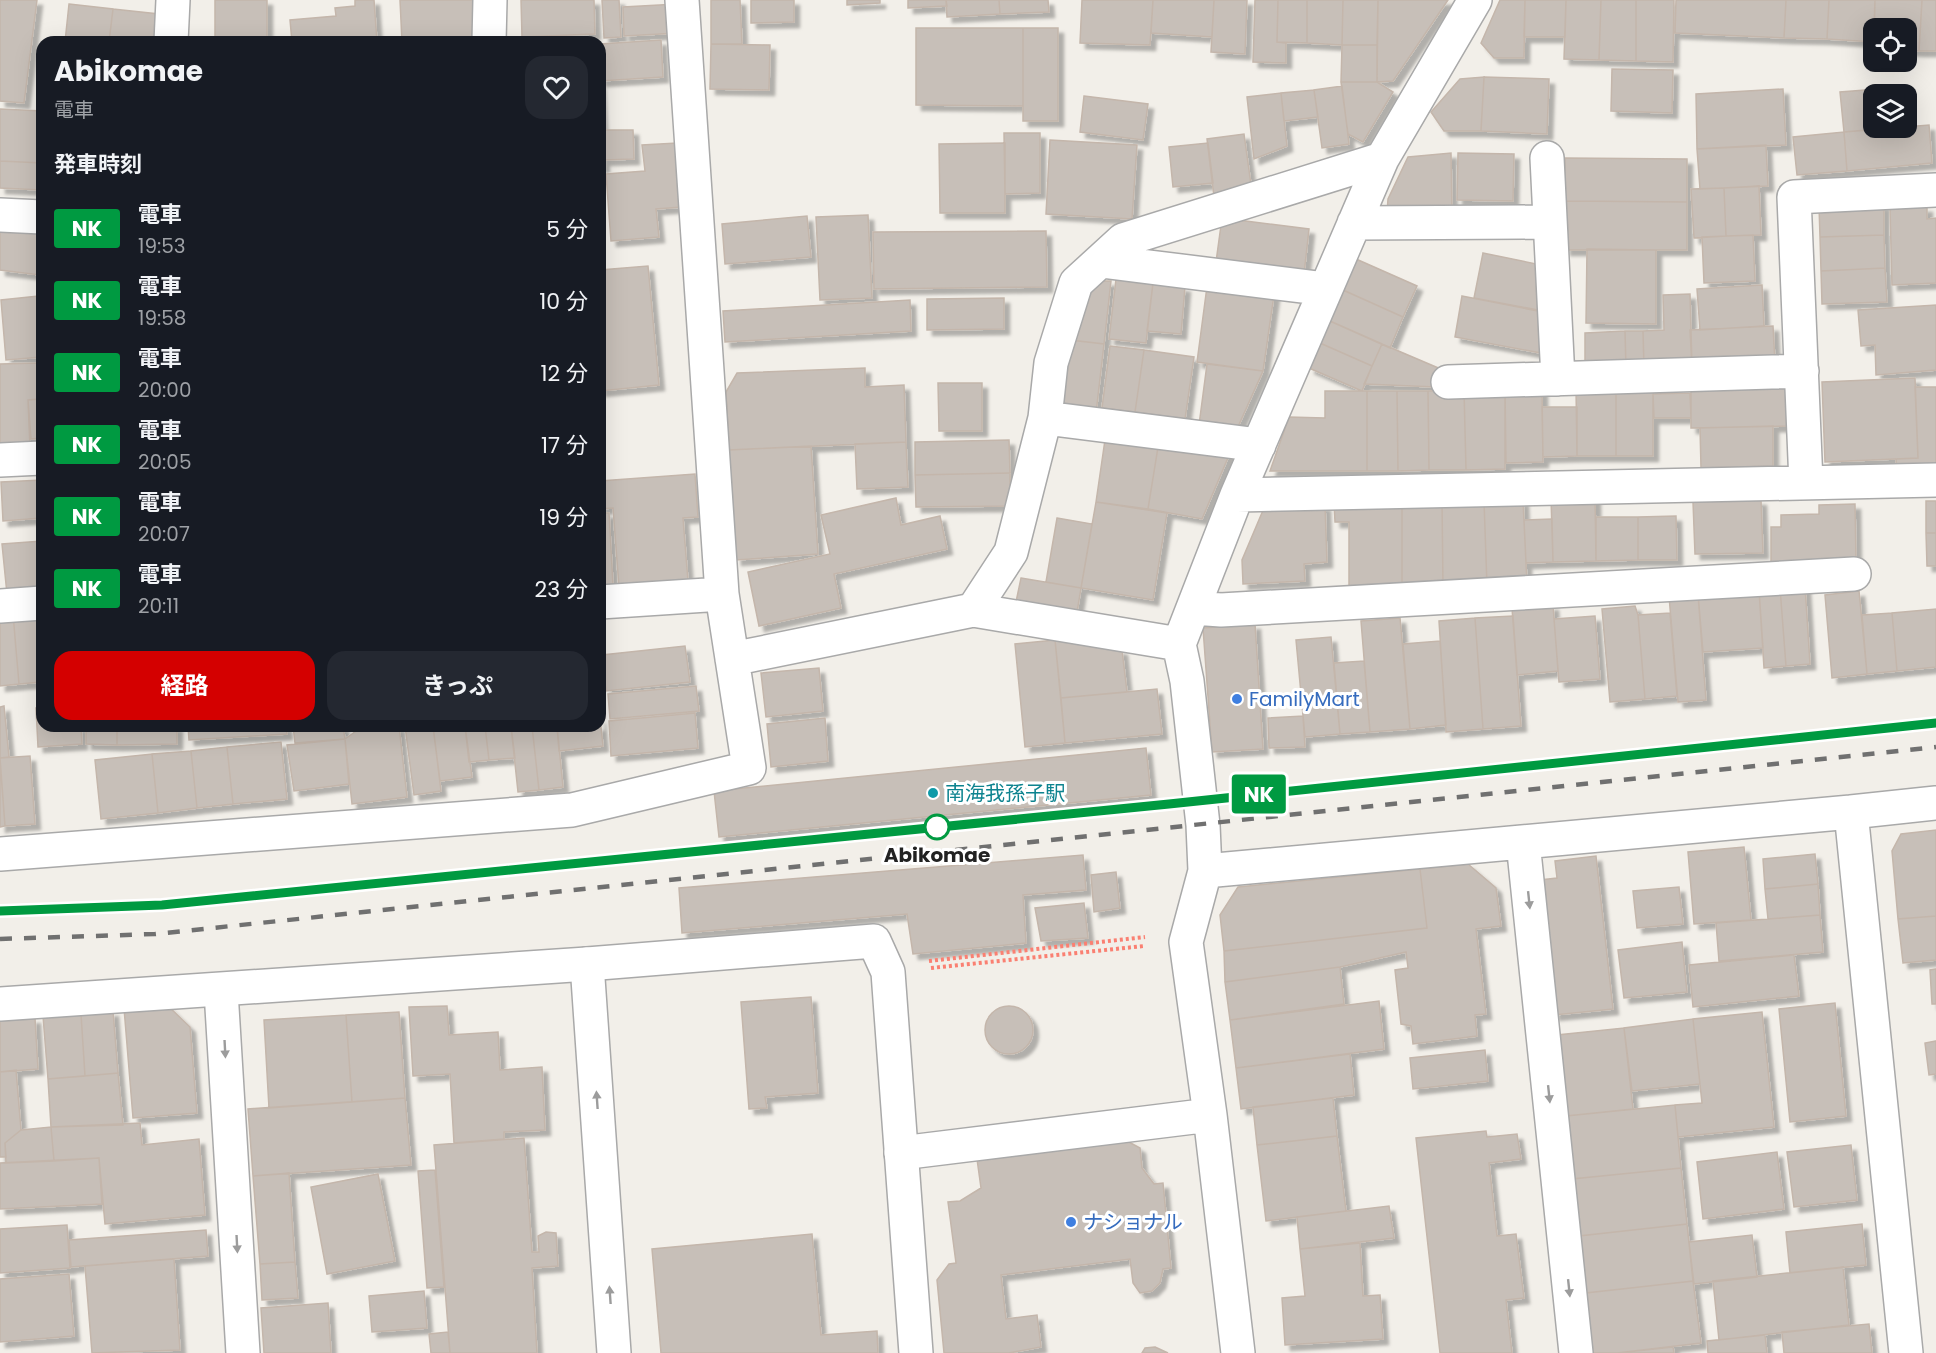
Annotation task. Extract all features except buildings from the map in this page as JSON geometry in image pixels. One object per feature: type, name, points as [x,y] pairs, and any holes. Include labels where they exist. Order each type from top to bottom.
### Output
[{"type":"street","points":[[171,36],[173,0]]},
{"type":"street","points":[[489,36],[490,0]]},
{"type":"street","points":[[0,854],[572,810],[749,768],[722,594],[682,0]]},
{"type":"street","points":[[1238,1353],[1210,1115],[1186,942],[1205,871],[1203,825],[1187,681],[1179,644],[1237,495],[1382,159],[1475,0]]},
{"type":"street","points":[[1546,158],[1558,379]]},
{"type":"street","points":[[973,610],[1011,552],[1045,418],[1052,363],[1076,283],[1123,240],[1382,159]]},
{"type":"street","points":[[1806,483],[1794,197],[1936,190]]},
{"type":"street","points":[[0,215],[36,216]]},
{"type":"street","points":[[1354,223],[1550,222]]},
{"type":"street","points":[[1101,261],[1326,289]]},
{"type":"street","points":[[1448,382],[1802,372]]},
{"type":"street","points":[[1045,418],[1258,445]]},
{"type":"street","points":[[0,460],[36,458]]},
{"type":"street","points":[[1237,495],[1936,480]]},
{"type":"street","points":[[1193,608],[1221,610],[1854,574]]},
{"type":"street","points":[[606,602],[722,594]]},
{"type":"street","points":[[0,606],[36,603]]},
{"type":"street","points":[[732,659],[973,610],[1179,644]]},
{"type":"street","points":[[1205,871],[1936,803]]},
{"type":"street","points":[[1851,812],[1906,1353]]},
{"type":"street","points":[[1523,842],[1576,1353]]},
{"type":"street","points":[[0,1004],[221,991],[874,941],[888,972],[916,1353]]},
{"type":"street","points":[[587,964],[614,1353]]},
{"type":"street","points":[[221,991],[243,1353]]},
{"type":"street","points":[[901,1153],[1210,1115]]},
{"type":"path","points":[[921,962],[1147,936]]},
{"type":"path","points":[[888,972],[1186,942]]},
{"type":"railway","points":[[0,911],[162,905],[1169,804],[1936,723]]},
{"type":"railway","points":[[0,939],[155,934],[1936,747]]},
{"type":"train","name":"NK","points":[[0,911],[162,905],[1169,804],[1936,723]]},
{"type":"place","name":"FamilyMart","points":[[1237,699]]},
{"type":"place","name":"南海我孫子駅","points":[[933,793]]},
{"type":"place","name":"Abikomae","points":[[937,827]]},
{"type":"place","name":"ナショナル","points":[[1071,1222]]}]
